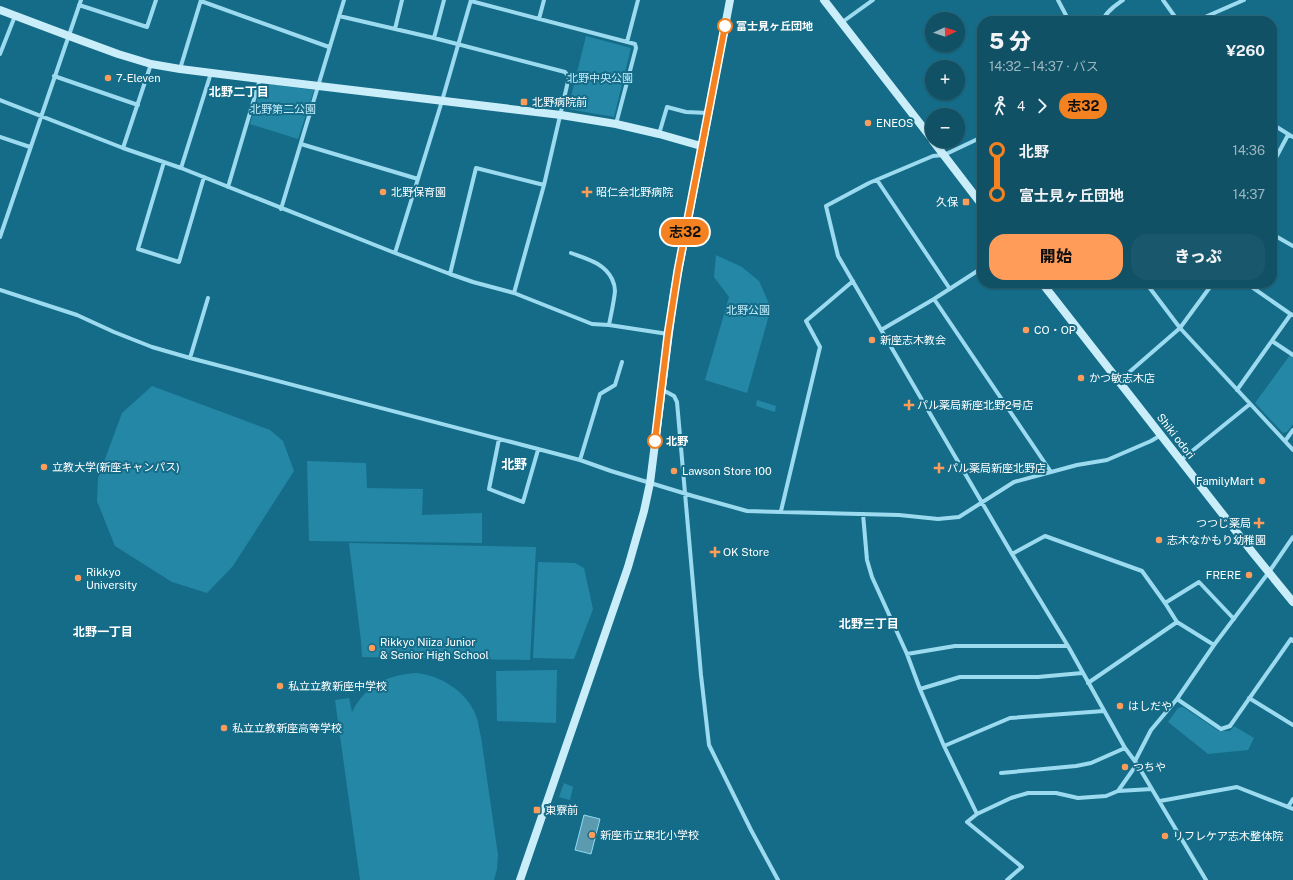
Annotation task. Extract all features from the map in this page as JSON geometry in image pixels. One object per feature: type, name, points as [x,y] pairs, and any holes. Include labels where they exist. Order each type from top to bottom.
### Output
[{"type":"street","points":[[0,236],[80,2],[147,27],[156,0]]},
{"type":"street","points":[[281,209],[344,0]]},
{"type":"street","points":[[395,29],[402,0]]},
{"type":"street","points":[[434,38],[444,0]]},
{"type":"street","points":[[539,19],[544,0]]},
{"type":"street","points":[[627,42],[638,0]]},
{"type":"street","points":[[520,880],[628,567],[643,517],[650,483],[668,334],[680,259],[730,0]]},
{"type":"street","points":[[824,0],[925,130]]},
{"type":"street","points":[[842,23],[873,0]]},
{"type":"street","points":[[1058,0],[1066,16]]},
{"type":"street","points":[[1105,16],[1123,0]]},
{"type":"street","points":[[1163,0],[1174,16]]},
{"type":"street","points":[[1207,16],[1244,0]]},
{"type":"street","points":[[180,69],[201,1],[329,47]]},
{"type":"street","points":[[395,253],[471,1],[634,44],[636,48],[616,124]]},
{"type":"street","points":[[0,10],[118,54],[151,64],[211,73],[561,115],[616,124],[660,134],[701,146]]},
{"type":"street","points":[[0,54],[15,16]]},
{"type":"street","points":[[339,16],[434,38],[565,72],[570,77],[544,185],[514,293]]},
{"type":"street","points":[[123,148],[151,64]]},
{"type":"street","points":[[181,168],[211,73]]},
{"type":"street","points":[[54,76],[138,105]]},
{"type":"street","points":[[228,187],[260,79]]},
{"type":"street","points":[[0,100],[123,148],[181,168],[281,209],[450,274],[514,293],[592,324],[609,325],[668,334]]},
{"type":"street","points":[[660,134],[667,107],[686,112],[708,113]]},
{"type":"street","points":[[1277,128],[1288,136],[1293,137]]},
{"type":"street","points":[[1277,156],[1288,136]]},
{"type":"street","points":[[0,137],[30,147]]},
{"type":"street","points":[[977,139],[944,155],[933,156],[877,180],[826,206],[838,256],[1012,554],[1068,646],[1125,748],[1136,762],[1160,801],[1206,880]]},
{"type":"street","points":[[301,144],[418,179]]},
{"type":"street","points":[[939,148],[977,198]]},
{"type":"street","points":[[164,162],[138,249],[179,262],[204,177]]},
{"type":"street","points":[[450,274],[476,168],[544,185]]},
{"type":"street","points":[[877,180],[950,289]]},
{"type":"street","points":[[1277,237],[1293,246]]},
{"type":"street","points":[[571,253],[603,266],[609,273],[615,290],[609,325]]},
{"type":"street","points":[[881,330],[934,299],[977,271]]},
{"type":"street","points":[[781,511],[820,347],[806,321],[853,281]]},
{"type":"street","name":"Shiki odori","points":[[1046,288],[1293,602]]},
{"type":"street","points":[[1150,288],[1180,328],[1293,450]]},
{"type":"street","points":[[1119,381],[1180,328],[1209,288]]},
{"type":"street","points":[[1237,390],[1272,340],[1292,315],[1253,288]]},
{"type":"street","points":[[0,290],[77,315],[152,347],[580,460],[685,494],[747,511],[899,515],[938,519],[959,517],[1014,482],[1077,465],[1107,460],[1161,435]]},
{"type":"street","points":[[190,358],[208,298]]},
{"type":"street","points":[[934,299],[1051,472]]},
{"type":"street","points":[[1272,340],[1293,355]]},
{"type":"street","points":[[580,460],[600,394],[615,385],[622,362]]},
{"type":"street","points":[[661,388],[674,396],[677,402],[701,675],[709,745],[751,830],[778,880]]},
{"type":"street","points":[[1180,460],[1250,404]]},
{"type":"street","points":[[1285,441],[1293,430]]},
{"type":"street","points":[[499,439],[489,489],[523,502],[538,450]]},
{"type":"street","points":[[863,514],[867,560],[872,577],[907,654],[944,746],[977,814]]},
{"type":"street","points":[[1012,554],[1045,536],[1142,571],[1166,603],[1177,622],[1214,645]]},
{"type":"street","points":[[1118,791],[1136,762],[1151,730],[1177,699],[1214,645],[1269,572],[1293,537]]},
{"type":"street","points":[[1166,603],[1199,582],[1234,619]]},
{"type":"street","points":[[1088,683],[1177,622]]},
{"type":"street","points":[[1177,699],[1221,729],[1230,726],[1292,638]]},
{"type":"street","points":[[907,654],[955,646],[1068,646]]},
{"type":"street","points":[[920,689],[960,677],[1038,677],[1082,673]]},
{"type":"street","points":[[1249,698],[1293,725]]},
{"type":"street","points":[[944,746],[1010,718],[1104,711]]},
{"type":"street","points":[[1001,773],[1076,766],[1091,763],[1125,748]]},
{"type":"street","points":[[1160,801],[1237,787],[1293,809]]},
{"type":"street","points":[[1007,880],[1022,867],[967,822],[977,814],[1011,798],[1028,793],[1056,793],[1078,798],[1106,796],[1118,791],[1152,789]]},
{"type":"street","points":[[1288,807],[1293,800]]},
{"type":"green space","name":"北野中央公園","points":[[586,36],[631,48],[614,117],[568,109]]},
{"type":"green space","name":"北野第二公園","points":[[262,83],[314,90],[298,139],[250,124]]},
{"type":"green space","name":"北野公園","points":[[716,255],[742,267],[759,281],[771,308],[747,393],[705,380],[729,297],[714,277]]},
{"type":"green space","points":[[1290,355],[1293,358],[1293,424],[1287,432],[1283,433],[1255,403]]},
{"type":"green space","points":[[152,386],[270,430],[283,441],[294,471],[233,566],[207,593],[172,582],[115,546],[97,501],[98,478],[122,413]]},
{"type":"green space","points":[[757,400],[776,406],[775,412],[756,406]]},
{"type":"green space","points":[[307,461],[366,463],[367,488],[423,489],[422,515],[482,513],[482,543],[309,541]]},
{"type":"green space","points":[[349,543],[536,547],[530,660],[362,657]]},
{"type":"green space","points":[[538,562],[575,563],[584,568],[593,609],[574,659],[533,658]]},
{"type":"green space","points":[[557,670],[556,723],[497,721],[496,671]]},
{"type":"green space","points":[[416,673],[425,674],[442,680],[450,685],[464,696],[470,703],[475,714],[481,737],[498,855],[497,869],[494,880],[360,880],[335,700],[349,698],[352,712],[364,695],[378,683],[396,676]]},
{"type":"green space","points":[[1183,707],[1219,731],[1230,731],[1234,726],[1254,738],[1248,750],[1208,754],[1168,722],[1178,708]]},
{"type":"green space","points":[[564,783],[573,787],[570,800],[559,797]]},
{"type":"shaded area","points":[[584,815],[600,819],[591,854],[575,850]]},
{"type":"bus line","name":"志32","points":[[655,441],[674,293],[725,26]]},
{"type":"place","name":"富士見ヶ丘団地","points":[[725,26]]},
{"type":"place","name":"7-Eleven","points":[[108,78]]},
{"type":"place","name":"北野病院前","points":[[524,102]]},
{"type":"place","name":"ENEOS","points":[[868,123]]},
{"type":"place","name":"北野保育園","points":[[383,192]]},
{"type":"place","name":"昭仁会北野病院","points":[[587,192]]},
{"type":"place","name":"久保","points":[[966,202]]},
{"type":"place","name":"CO・OP","points":[[1026,330]]},
{"type":"place","name":"新座志木教会","points":[[872,340]]},
{"type":"place","name":"かつ敏志木店","points":[[1081,378]]},
{"type":"place","name":"パル薬局新座北野2号店","points":[[909,405]]},
{"type":"place","name":"北野","points":[[655,441]]},
{"type":"place","name":"立教大学(新座キャンパス)","points":[[44,467]]},
{"type":"place","name":"パル薬局新座北野店","points":[[939,468]]},
{"type":"place","name":"Lawson Store 100","points":[[674,471]]},
{"type":"place","name":"FamilyMart","points":[[1262,481]]},
{"type":"place","name":"つつじ薬局","points":[[1259,523]]},
{"type":"place","name":"志木なかもり幼稚園","points":[[1159,540]]},
{"type":"place","name":"OK Store","points":[[715,552]]},
{"type":"place","name":"FRERE","points":[[1249,575]]},
{"type":"place","name":"Rikkyo University","points":[[78,578]]},
{"type":"place","name":"Rikkyo Niiza Junior & Senior High School","points":[[372,648]]},
{"type":"place","name":"私立立教新座中学校","points":[[280,686]]},
{"type":"place","name":"はしだや","points":[[1120,706]]},
{"type":"place","name":"私立立教新座高等学校","points":[[224,728]]},
{"type":"place","name":"つちや","points":[[1125,767]]},
{"type":"place","name":"東寮前","points":[[537,810]]},
{"type":"place","name":"新座市立東北小学校","points":[[592,835]]},
{"type":"place","name":"リフレケア志木整体院","points":[[1165,836]]},
{"type":"district","name":"北野二丁目","points":[[239,92]]},
{"type":"district","name":"北野","points":[[514,464]]},
{"type":"district","name":"北野三丁目","points":[[869,624]]},
{"type":"district","name":"北野一丁目","points":[[103,632]]}]
